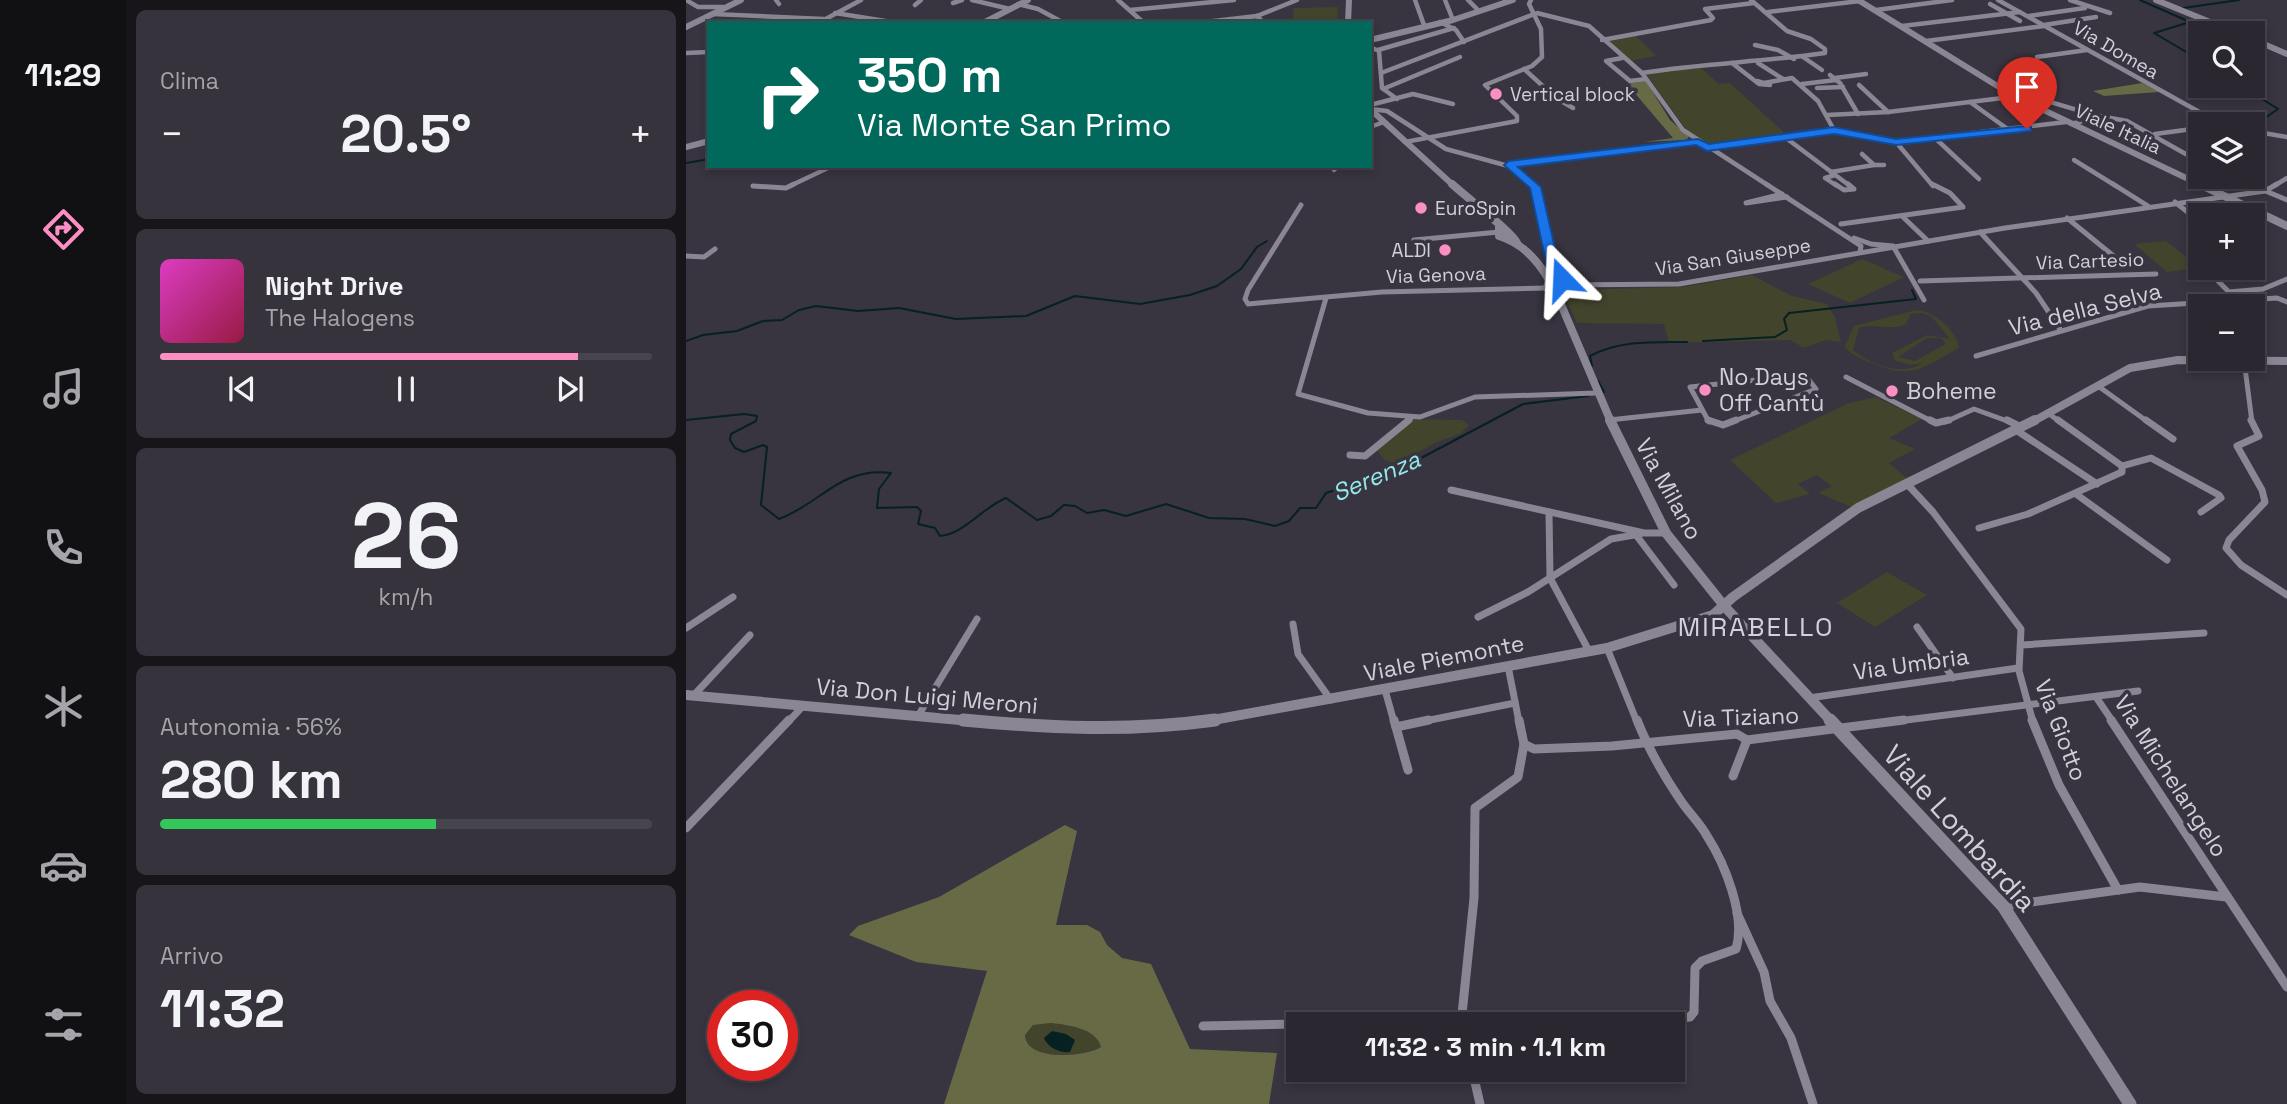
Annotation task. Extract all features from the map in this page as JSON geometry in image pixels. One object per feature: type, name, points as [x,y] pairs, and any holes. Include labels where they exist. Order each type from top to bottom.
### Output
[{"type":"street","points":[[686,0],[690,4],[707,8],[730,5]]},
{"type":"street","points":[[686,27],[741,0]]},
{"type":"street","points":[[821,21],[861,0]]},
{"type":"street","points":[[915,5],[921,0]]},
{"type":"street","points":[[953,3],[962,0]]},
{"type":"street","points":[[972,0],[1010,9]]},
{"type":"street","points":[[987,21],[1028,0]]},
{"type":"street","points":[[1118,0],[1142,21]]},
{"type":"street","points":[[1130,10],[1234,0]]},
{"type":"street","points":[[1278,0],[1285,4]]},
{"type":"street","points":[[1225,21],[1257,16],[1297,0]]},
{"type":"street","points":[[1348,21],[1349,0]]},
{"type":"street","points":[[1415,0],[1424,25]]},
{"type":"street","points":[[1445,0],[1453,20]]},
{"type":"street","points":[[1468,0],[1477,9]]},
{"type":"street","points":[[1372,39],[1440,20],[1453,20],[1477,9],[1513,0]]},
{"type":"street","points":[[1405,142],[1517,121],[1517,116],[1485,85],[1489,81],[1524,69],[1542,57],[1541,24],[1530,4],[1531,0]]},
{"type":"street","points":[[1876,10],[1952,0]]},
{"type":"street","name":"Via Domea","points":[[1998,0],[2199,112]]},
{"type":"street","points":[[2070,0],[2110,13]]},
{"type":"street","points":[[2156,0],[2208,21]]},
{"type":"street","points":[[1602,40],[1639,36],[1665,26],[1711,20],[1713,18],[1706,9],[1753,1],[1787,31],[1811,39],[1826,51],[1794,59],[1757,63],[1702,63],[1642,72]]},
{"type":"street","points":[[1768,12],[1859,1]]},
{"type":"street","name":"Viale Italia","points":[[1859,1],[2012,95],[2287,226]]},
{"type":"street","points":[[1018,4],[1038,9],[1060,21]]},
{"type":"street","points":[[1990,4],[2020,21]]},
{"type":"street","points":[[2028,17],[2085,8]]},
{"type":"street","points":[[1902,26],[2020,12]]},
{"type":"street","points":[[835,13],[885,21]]},
{"type":"street","points":[[1381,73],[1537,13],[1546,13],[1591,27],[1622,58],[1642,72],[1683,130],[1861,246],[1860,252]]},
{"type":"street","points":[[713,14],[824,19]]},
{"type":"street","points":[[1257,16],[1262,21]]},
{"type":"street","points":[[1926,41],[2096,18]]},
{"type":"street","points":[[1440,20],[1454,28],[1464,42]]},
{"type":"street","points":[[1372,48],[1378,50],[1454,28]]},
{"type":"street","points":[[1755,45],[1778,50],[1794,59]]},
{"type":"street","points":[[2265,45],[2287,54]]},
{"type":"street","points":[[1378,50],[1383,89],[1397,99]]},
{"type":"street","points":[[2038,57],[2088,50]]},
{"type":"street","points":[[686,53],[707,52]]},
{"type":"street","points":[[1383,89],[1460,57]]},
{"type":"street","points":[[1803,57],[1822,70]]},
{"type":"street","points":[[1622,58],[1606,61],[1630,81],[1646,79]]},
{"type":"street","points":[[1731,63],[1760,82],[1792,78],[1820,101],[1834,131]]},
{"type":"street","points":[[1757,63],[1784,80]]},
{"type":"street","points":[[1524,69],[1556,98],[1573,108]]},
{"type":"street","points":[[1801,84],[1866,74]]},
{"type":"street","points":[[1834,78],[1843,87],[1858,114]]},
{"type":"street","points":[[1859,85],[1888,112]]},
{"type":"street","points":[[1817,88],[1843,87]]},
{"type":"street","points":[[1372,106],[1413,94],[1453,104]]},
{"type":"street","points":[[1827,115],[1888,112],[2012,95],[2051,100],[2100,117],[2127,121],[2188,155]]},
{"type":"street","points":[[1970,102],[2010,131]]},
{"type":"street","points":[[1372,106],[1383,109],[1446,149],[1508,165],[1698,142]]},
{"type":"street","name":"Via Milano","points":[[1372,106],[1405,142],[1503,234],[1536,261],[1555,287],[1597,394],[1666,533],[1725,607]]},
{"type":"street","points":[[1707,148],[1834,131],[1896,142],[2010,131],[2100,117]]},
{"type":"street","points":[[1372,126],[1384,122]]},
{"type":"street","points":[[2155,134],[2188,130]]},
{"type":"street","points":[[2265,133],[2287,137]]},
{"type":"street","points":[[1786,138],[1833,173],[1854,189],[1844,190],[1825,178],[1833,173],[1884,165]]},
{"type":"street","points":[[1935,138],[1979,179]]},
{"type":"street","points":[[686,147],[707,142]]},
{"type":"street","points":[[1841,224],[1959,209],[1963,205],[1950,193],[1934,187],[1896,142]]},
{"type":"street","points":[[1862,154],[1874,165]]},
{"type":"street","points":[[2074,160],[2148,206]]},
{"type":"street","points":[[1508,165],[1536,187],[1555,287]]},
{"type":"street","points":[[752,186],[786,188],[828,168]]},
{"type":"street","points":[[2265,191],[2287,178]]},
{"type":"street","points":[[2260,189],[2287,200]]},
{"type":"street","name":"Via San Giuseppe","points":[[1555,287],[1679,284],[1860,252],[1872,247],[1894,246],[2222,195],[2265,191]]},
{"type":"street","points":[[1785,196],[1746,203],[1785,196]]},
{"type":"street","points":[[2175,202],[2188,212]]},
{"type":"street","name":"Via Genova","points":[[1301,205],[1245,295],[1248,304],[1277,304],[1381,292],[1555,287]]},
{"type":"street","points":[[1903,217],[1928,241]]},
{"type":"street","points":[[2067,218],[2120,262]]},
{"type":"street","points":[[1980,232],[2025,280],[2060,329]]},
{"type":"street","points":[[1414,240],[1503,234]]},
{"type":"street","points":[[1843,234],[1872,247]]},
{"type":"street","points":[[1894,246],[1924,300]]},
{"type":"street","points":[[686,256],[704,257],[715,249]]},
{"type":"street","name":"Via Cartesio","points":[[1920,281],[2025,280],[2156,274]]},
{"type":"street","points":[[2217,280],[2229,292],[2263,289],[2287,279]]},
{"type":"street","points":[[1326,298],[1298,394],[1368,413],[1413,416],[1438,412],[1475,397],[1597,394]]},
{"type":"street","name":"Via della Selva","points":[[1976,356],[2060,329],[2148,306],[2277,298],[2287,302]]},
{"type":"street","name":"Viale Piemonte","points":[[2265,360],[2287,361]]},
{"type":"street","name":"Viale Piemonte","points":[[1165,727],[1332,701],[1607,648],[1713,615],[1733,597],[1858,508],[2018,429],[2130,368],[2157,361],[2188,361]]},
{"type":"street","points":[[2247,371],[2246,413],[2259,436],[2237,446],[2262,490],[2265,502],[2229,540],[2226,548],[2241,565],[2287,595]]},
{"type":"street","points":[[1805,375],[1816,389],[1723,425],[1710,423],[1702,410],[1689,387],[1805,375]]},
{"type":"street","points":[[1846,377],[1936,423],[1944,423],[1968,409],[1981,409],[2018,429],[2097,484]]},
{"type":"street","points":[[2098,386],[2173,439]]},
{"type":"street","name":"Via Milano","points":[[1597,394],[1613,415],[1628,418]]},
{"type":"street","name":"Via Milano","points":[[1609,420],[1702,410]]},
{"type":"street","points":[[2048,413],[2122,466]]},
{"type":"street","points":[[1350,455],[1365,456],[1413,416]]},
{"type":"street","points":[[2122,466],[2146,459],[2155,460],[2220,495],[2221,498],[2201,512]]},
{"type":"street","points":[[1979,528],[2028,514],[2076,494],[2122,472],[2122,466]]},
{"type":"street","name":"Via Giotto","points":[[1908,485],[1933,512],[2021,629],[2022,645],[2018,668],[2028,705],[2079,825],[2118,890]]},
{"type":"street","points":[[1451,490],[1640,534],[1674,585]]},
{"type":"street","points":[[2076,494],[2167,560]]},
{"type":"street","points":[[1549,512],[1550,578],[1589,651]]},
{"type":"street","points":[[1478,617],[1550,578],[1611,539],[1666,533]]},
{"type":"street","points":[[686,628],[733,597]]},
{"type":"street","name":"Viale Lombardia","points":[[1725,607],[2003,906],[2130,1104]]},
{"type":"street","points":[[918,716],[977,619]]},
{"type":"street","points":[[1293,624],[1298,654],[1332,701]]},
{"type":"street","points":[[1917,627],[1953,678]]},
{"type":"street","points":[[2022,645],[2204,633]]},
{"type":"street","points":[[690,695],[750,635]]},
{"type":"street","points":[[1607,648],[1645,741],[1681,802],[1706,833],[1721,859],[1735,909],[1740,939],[1736,949],[1702,961],[1695,968],[1694,1012],[1690,1017],[1685,1018]]},
{"type":"street","points":[[1462,1012],[1474,898],[1475,808],[1518,777],[1524,744],[1508,666]]},
{"type":"street","name":"Via Umbria","points":[[1808,698],[2018,668]]},
{"type":"street","points":[[1385,690],[1408,770]]},
{"type":"street","points":[[2096,697],[2138,691]]},
{"type":"street","name":"Via Don Luigi Meroni","points":[[690,695],[1058,729],[1165,727]]},
{"type":"street","name":"Via Michelangelo","points":[[1839,731],[2096,697],[2287,987]]},
{"type":"street","points":[[1396,727],[1516,703]]},
{"type":"street","points":[[686,828],[803,706]]},
{"type":"street","name":"Via Tiziano","points":[[1524,744],[1534,749],[1562,748],[1737,734],[1747,740],[1839,731]]},
{"type":"street","points":[[1733,776],[1747,740]]},
{"type":"street","points":[[2003,906],[2140,887],[2226,897]]},
{"type":"street","points":[[1735,909],[1746,926],[1764,972],[1770,1001],[1791,1038],[1813,1104]]},
{"type":"street","points":[[1203,1026],[1286,1024]]},
{"type":"street","points":[[1475,1082],[1480,1104]]},
{"type":"shaded area","points":[[1338,7],[1337,21],[1292,21],[1294,8]]},
{"type":"shaded area","points":[[1636,36],[1656,56],[1630,61],[1606,40]]},
{"type":"shaded area","points":[[1697,64],[1719,84],[1730,83],[1788,136],[1710,146],[1688,132],[1647,75]]},
{"type":"shaded area","points":[[2166,241],[2188,258],[2188,269],[2167,272],[2134,244]]},
{"type":"shaded area","points":[[1862,259],[1904,277],[1850,303],[1808,284]]},
{"type":"shaded area","points":[[1752,275],[1792,296],[1827,304],[1835,317],[1841,342],[1825,340],[1804,348],[1790,340],[1669,343],[1664,324],[1577,323],[1566,299],[1576,290],[1683,287]]},
{"type":"shaded area","points":[[1916,310],[1923,311],[1937,318],[1949,328],[1959,348],[1927,366],[1898,371],[1865,361],[1847,350],[1845,346],[1854,326]],"holes":[[[1911,314],[1931,316],[1950,339],[1927,335],[1892,353],[1895,361],[1911,365],[1922,363],[1896,369],[1877,364],[1853,350],[1859,328],[1900,326],[1906,324]],[[1927,338],[1941,338],[1946,344],[1915,361],[1898,357]]]},
{"type":"shaded area","points":[[1876,397],[1922,419],[1889,438],[1915,449],[1889,463],[1909,480],[1851,507],[1818,493],[1832,486],[1816,475],[1798,484],[1810,494],[1776,503],[1730,460],[1849,403]]},
{"type":"shaded area","points":[[1413,419],[1462,420],[1469,425],[1460,434],[1437,442],[1398,463],[1386,461],[1375,449]]},
{"type":"shaded area","points":[[1887,572],[1927,595],[1875,627],[1837,603]]},
{"type":"shaded area","points":[[1051,1023],[1073,1026],[1087,1032],[1101,1047],[1070,1055],[1035,1050],[1028,1044],[1025,1035],[1033,1025]]},
{"type":"shaded area","points":[[1052,1031],[1066,1034],[1075,1040],[1070,1052],[1058,1051],[1048,1045],[1044,1038]]},
{"type":"green space","points":[[1646,81],[1670,120],[1689,137],[1686,140],[1644,142],[1673,138],[1627,84]]},
{"type":"green space","points":[[2142,83],[2159,92],[2104,96],[2093,91]]},
{"type":"green space","points":[[1065,825],[1077,831],[1056,925],[1087,925],[1100,932],[1107,945],[1122,958],[1151,964],[1190,1049],[1277,1053],[1269,1104],[944,1104],[987,971],[916,962],[849,935],[858,926],[939,897]],"holes":[[[1051,1023],[1073,1026],[1087,1032],[1101,1047],[1070,1055],[1035,1050],[1028,1044],[1025,1035],[1033,1025]]]},
{"type":"waterway","name":"Serenza","points":[[2140,0],[2188,21]]},
{"type":"waterway","name":"Serenza","points":[[2183,8],[2239,0]]},
{"type":"waterway","name":"Serenza","points":[[2188,23],[2154,33],[2188,53]]},
{"type":"waterway","name":"Serenza","points":[[2260,98],[2278,109],[2265,118]]},
{"type":"waterway","points":[[686,163],[707,159]]},
{"type":"waterway","points":[[686,341],[703,335],[737,331],[763,321],[782,320],[799,310],[816,306],[858,311],[899,308],[956,319],[1026,316],[1075,296],[1140,304],[1190,295],[1217,286],[1241,269],[1257,247],[1267,241]]},
{"type":"waterway","name":"Serenza","points":[[1703,341],[1775,337],[1787,330],[1784,319],[1789,313],[1916,299],[1912,290]]},
{"type":"waterway","name":"Serenza","points":[[1592,366],[1590,356],[1613,347],[1637,343],[1687,342]]},
{"type":"waterway","name":"Serenza","points":[[1598,381],[1604,392],[1601,393]]},
{"type":"waterway","name":"Serenza","points":[[686,420],[744,414],[757,416],[756,421],[731,434],[730,440],[735,448],[744,452],[763,445],[767,447],[761,505],[779,519],[858,475],[891,473],[879,489],[877,508],[917,507],[921,511],[918,524],[935,528],[940,536],[957,531],[1006,498],[1037,520],[1051,516],[1064,505],[1075,506],[1087,513],[1104,510],[1126,516],[1166,504],[1209,518],[1245,519],[1275,526],[1289,521],[1300,508],[1316,508],[1326,493],[1406,466],[1523,404],[1588,396]]},
{"type":"place","name":"Vertical block","points":[[1496,94]]},
{"type":"place","name":"EuroSpin","points":[[1421,208]]},
{"type":"place","name":"ALDI","points":[[1445,250]]},
{"type":"place","name":"No Days Off Cantù","points":[[1705,390]]},
{"type":"place","name":"Boheme","points":[[1892,391]]},
{"type":"district","name":"MIRABELLO","points":[[1756,627]]},
{"type":"route","points":[[1562,279],[1554,271],[1536,187],[1508,165],[1698,142],[1707,148],[1834,131],[1896,142],[2027,129]]}]
